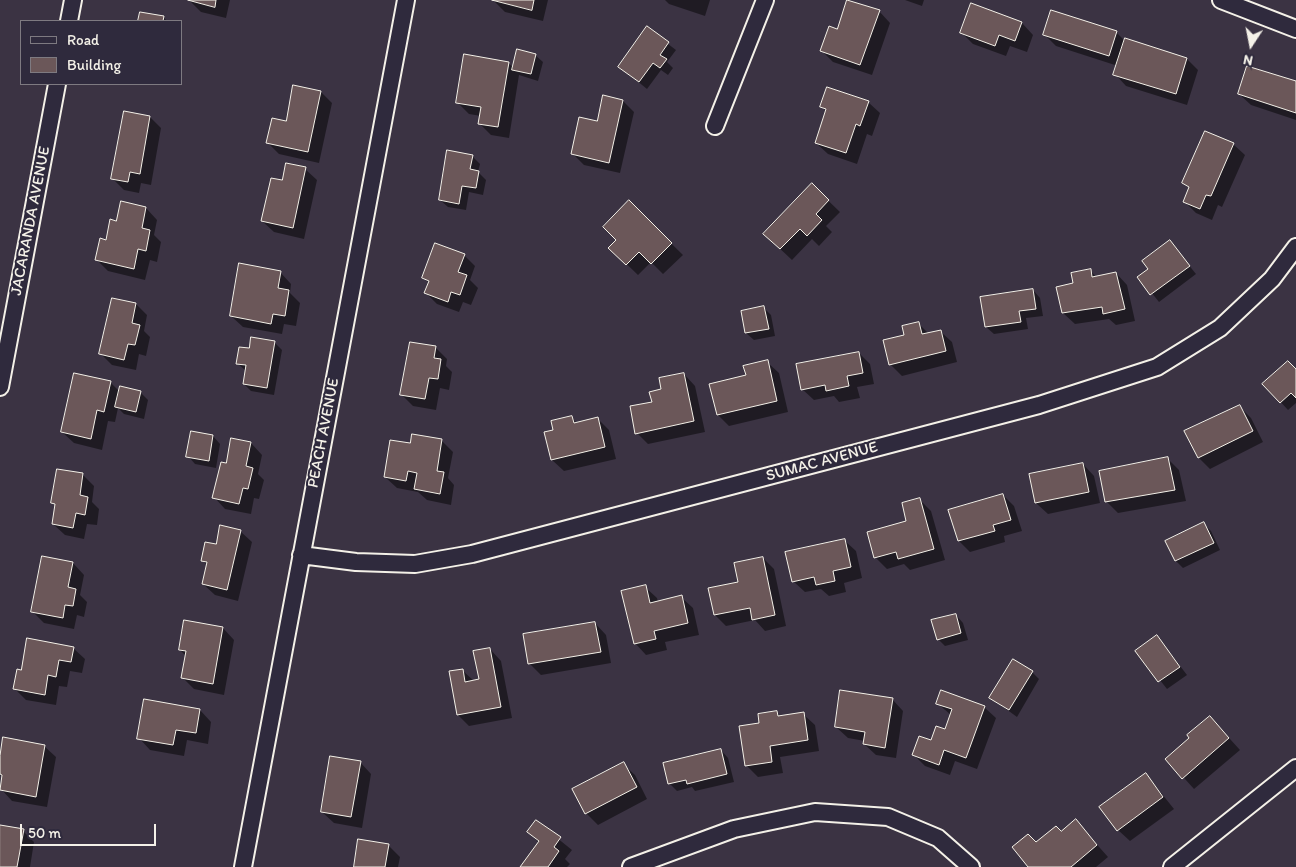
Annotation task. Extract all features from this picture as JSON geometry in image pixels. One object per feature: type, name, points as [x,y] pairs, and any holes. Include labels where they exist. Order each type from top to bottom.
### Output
[{"type":"street","points":[[69,20],[73,0]]},
{"type":"street","name":"PEACH AVENUE","points":[[242,867],[406,0]]},
{"type":"street","points":[[715,126],[765,0]]},
{"type":"street","points":[[1221,0],[1296,29]]},
{"type":"street","name":"JACARANDA AVENUE","points":[[0,387],[57,85]]},
{"type":"street","name":"SUMAC AVENUE","points":[[301,555],[356,562],[415,564],[472,554],[1039,405],[1157,367],[1220,328],[1272,279],[1296,247]]},
{"type":"street","points":[[1172,867],[1296,768]]},
{"type":"street","points":[[631,867],[734,828],[815,812],[888,817],[938,838],[971,867]]},
{"type":"building","points":[[188,0],[216,0],[215,7]]},
{"type":"building","points":[[492,0],[534,0],[532,10]]},
{"type":"building","points":[[847,0],[880,10],[860,65],[820,51],[829,26],[837,29]]},
{"type":"building","points":[[971,3],[1022,22],[1015,41],[999,35],[995,46],[960,33]]},
{"type":"building","points":[[1051,10],[1117,31],[1109,56],[1043,35]]},
{"type":"building","points":[[140,12],[164,16],[163,20],[138,20]]},
{"type":"building","points":[[647,26],[669,42],[660,55],[667,59],[660,68],[653,63],[639,82],[618,67]]},
{"type":"building","points":[[1125,38],[1187,58],[1176,94],[1113,75]]},
{"type":"building","points":[[517,49],[536,54],[531,74],[512,70]]},
{"type":"building","points":[[464,54],[509,62],[498,127],[478,124],[481,107],[456,103]]},
{"type":"building","points":[[1247,66],[1296,81],[1296,113],[1238,94]]},
{"type":"building","points":[[293,85],[321,91],[308,152],[266,143],[272,118],[286,121]]},
{"type":"building","points":[[827,87],[869,101],[860,126],[856,124],[846,153],[815,143],[826,109],[820,107]]},
{"type":"building","points":[[603,95],[623,100],[609,163],[571,154],[579,117],[597,121]]},
{"type":"building","points":[[124,111],[150,116],[140,174],[130,172],[128,182],[111,179]]},
{"type":"building","points":[[1205,131],[1234,143],[1211,196],[1206,195],[1200,209],[1183,202],[1189,187],[1182,183]]},
{"type":"building","points":[[447,150],[473,155],[470,169],[479,171],[476,188],[462,186],[459,204],[439,200]]},
{"type":"building","points":[[286,163],[306,167],[293,228],[261,221],[271,178],[282,180]]},
{"type":"building","points":[[812,183],[829,200],[816,214],[822,220],[807,236],[800,229],[780,249],[763,234]]},
{"type":"building","points":[[629,200],[672,243],[651,264],[639,252],[626,265],[608,248],[616,240],[603,227]]},
{"type":"building","points":[[121,201],[146,207],[142,228],[150,230],[146,251],[138,249],[134,269],[95,260],[100,238],[106,240],[110,219],[116,221]]},
{"type":"building","points":[[1170,240],[1190,266],[1150,295],[1137,277],[1148,269],[1142,261]]},
{"type":"building","points":[[435,243],[465,254],[458,272],[467,275],[460,295],[451,292],[448,302],[424,293],[429,281],[422,278]]},
{"type":"building","points":[[239,263],[281,271],[278,288],[289,290],[285,316],[273,314],[271,324],[230,316]]},
{"type":"building","points":[[1091,269],[1092,277],[1116,272],[1125,309],[1103,314],[1102,307],[1062,313],[1056,287],[1073,283],[1071,273]]},
{"type":"building","points":[[1033,289],[1036,309],[1019,311],[1021,322],[985,327],[980,297]]},
{"type":"building","points":[[112,298],[136,303],[132,323],[140,325],[135,345],[128,344],[124,360],[99,354]]},
{"type":"building","points":[[764,306],[769,329],[745,333],[741,311]]},
{"type":"building","points":[[919,322],[922,334],[941,330],[946,351],[889,365],[883,340],[904,335],[902,326]]},
{"type":"building","points":[[251,337],[275,341],[267,388],[243,384],[246,365],[236,364],[239,347],[249,348]]},
{"type":"building","points":[[410,342],[436,346],[434,358],[441,359],[438,379],[429,378],[425,399],[400,395]]},
{"type":"building","points":[[859,352],[863,373],[847,376],[849,386],[826,391],[825,385],[801,390],[796,364]]},
{"type":"building","points":[[768,360],[777,401],[717,415],[709,384],[746,375],[743,366]]},
{"type":"building","points":[[1288,361],[1296,369],[1296,398],[1291,393],[1280,403],[1262,384]]},
{"type":"building","points":[[74,373],[111,381],[104,412],[97,410],[91,439],[61,432]]},
{"type":"building","points":[[684,373],[694,421],[635,434],[630,406],[652,402],[649,392],[661,389],[659,378]]},
{"type":"building","points":[[120,386],[141,391],[136,412],[115,407]]},
{"type":"building","points":[[1240,405],[1253,431],[1198,458],[1184,431]]},
{"type":"building","points":[[572,416],[574,423],[598,417],[605,447],[551,460],[544,432],[553,430],[551,421]]},
{"type":"building","points":[[191,431],[213,435],[209,461],[186,457]]},
{"type":"building","points":[[412,434],[442,439],[437,471],[444,472],[440,494],[414,489],[417,473],[408,471],[406,481],[384,477],[390,440],[410,443]]},
{"type":"building","points":[[231,438],[251,442],[246,466],[253,468],[248,489],[243,488],[239,504],[212,498],[221,462],[226,463]]},
{"type":"building","points":[[1168,457],[1175,490],[1105,502],[1099,471]]},
{"type":"building","points":[[1083,463],[1089,492],[1035,503],[1029,474]]},
{"type":"building","points":[[57,469],[83,473],[80,495],[88,497],[85,515],[76,513],[73,528],[52,524],[55,504],[51,503]]},
{"type":"building","points":[[1003,494],[1011,520],[993,525],[995,531],[958,541],[948,510]]},
{"type":"building","points":[[920,498],[934,549],[898,559],[896,552],[874,558],[867,532],[906,521],[902,503]]},
{"type":"building","points":[[1204,522],[1214,543],[1175,561],[1165,541]]},
{"type":"building","points":[[220,525],[241,530],[227,590],[202,584],[207,562],[201,561],[205,542],[216,544]]},
{"type":"building","points":[[845,539],[851,567],[833,571],[835,581],[816,585],[814,577],[792,582],[785,552]]},
{"type":"building","points":[[42,556],[73,562],[68,587],[76,589],[73,606],[65,605],[63,618],[31,612]]},
{"type":"building","points":[[763,557],[775,615],[752,620],[750,608],[714,615],[708,588],[738,582],[734,563]]},
{"type":"building","points":[[646,585],[650,603],[682,595],[688,623],[654,631],[656,639],[634,644],[621,591]]},
{"type":"building","points":[[956,614],[961,633],[937,640],[931,620]]},
{"type":"building","points":[[184,620],[223,627],[213,684],[181,678],[186,651],[179,650]]},
{"type":"building","points":[[595,622],[601,652],[528,664],[523,634]]},
{"type":"building","points":[[1157,635],[1180,667],[1158,682],[1135,651]]},
{"type":"building","points":[[27,638],[74,647],[71,662],[59,660],[56,677],[48,675],[45,695],[13,689],[17,669],[21,670]]},
{"type":"building","points":[[490,648],[501,707],[457,715],[449,671],[463,669],[465,682],[479,679],[473,651]]},
{"type":"building","points":[[1013,659],[1033,671],[1009,710],[989,698]]},
{"type":"building","points":[[840,690],[893,698],[885,748],[863,744],[865,732],[835,727]]},
{"type":"building","points":[[941,690],[985,706],[966,758],[944,750],[939,765],[912,755],[919,736],[931,740],[936,726],[945,729],[952,709],[936,704]]},
{"type":"building","points":[[144,699],[200,709],[196,733],[176,730],[173,745],[137,739]]},
{"type":"building","points":[[777,711],[778,716],[804,712],[808,740],[770,746],[772,762],[745,766],[739,726],[759,723],[758,714]]},
{"type":"building","points":[[1210,716],[1229,738],[1182,779],[1165,759],[1189,738],[1187,735]]},
{"type":"building","points":[[3,737],[45,745],[36,797],[0,790],[2,775],[0,774],[0,756]]},
{"type":"building","points":[[721,749],[727,774],[687,784],[686,780],[668,784],[663,763]]},
{"type":"building","points":[[330,756],[361,761],[351,817],[321,812]]},
{"type":"building","points":[[624,762],[637,787],[585,814],[572,789]]},
{"type":"building","points":[[1146,773],[1163,797],[1117,831],[1099,807]]},
{"type":"building","points":[[1076,819],[1097,845],[1071,867],[1028,867],[1012,847],[1028,834],[1036,842],[1056,826],[1061,831]]},
{"type":"building","points":[[536,820],[561,837],[554,847],[559,851],[548,867],[520,867],[539,841],[527,832]]},
{"type":"building","points":[[0,825],[24,829],[17,867],[0,867]]},
{"type":"building","points":[[358,839],[389,844],[385,867],[354,867]]}]
